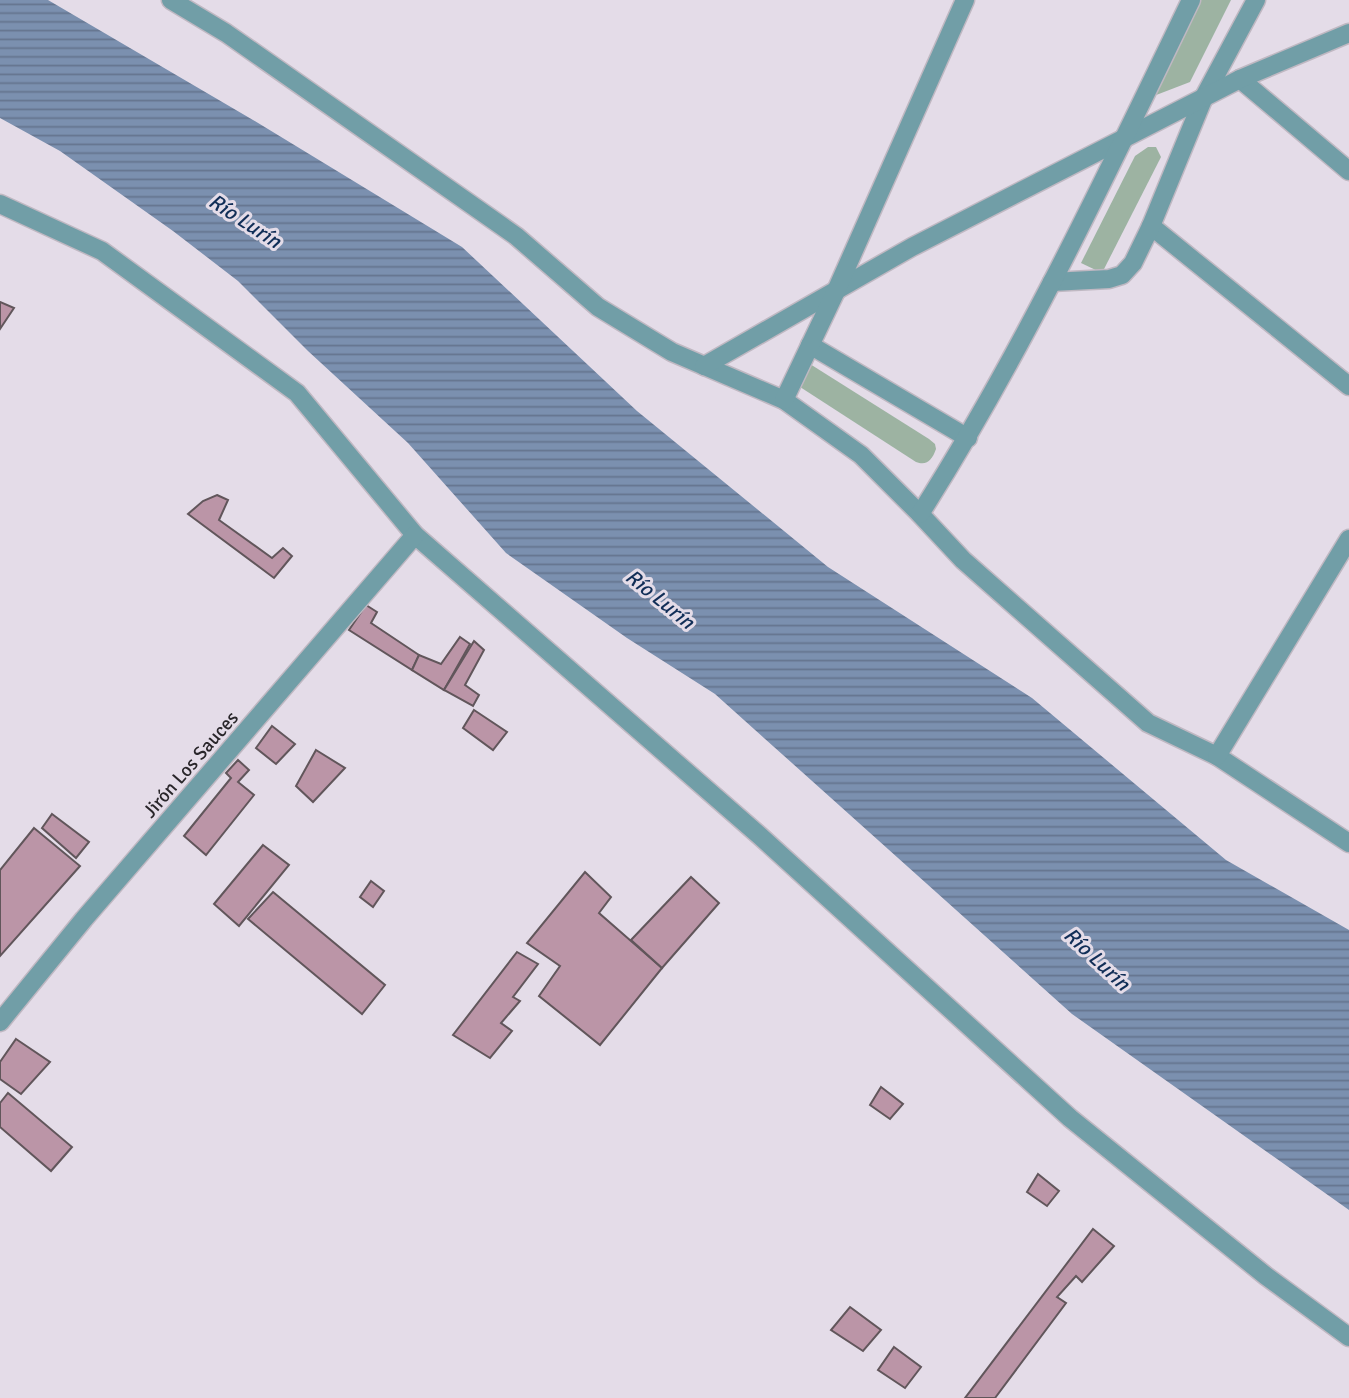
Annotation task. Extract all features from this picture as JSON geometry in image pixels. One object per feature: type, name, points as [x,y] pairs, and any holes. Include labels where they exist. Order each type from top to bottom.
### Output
[{"type":"street","points":[[171,0],[226,33],[516,236],[598,307],[672,352],[784,400],[861,455],[963,560],[1148,723],[1217,756],[1349,843]]},
{"type":"street","points":[[784,400],[836,291],[965,0]]},
{"type":"street","points":[[920,514],[968,438],[1052,282],[1191,0]]},
{"type":"street","points":[[1052,282],[1109,279],[1122,275],[1133,263],[1152,226],[1204,97],[1256,0]]},
{"type":"street","points":[[704,366],[912,247],[1240,79],[1349,33]]},
{"type":"street","points":[[1240,79],[1349,171]]},
{"type":"street","points":[[0,204],[103,251],[297,393],[415,535],[760,836],[1070,1118],[1266,1276],[1349,1337]]},
{"type":"street","points":[[1152,226],[1349,386]]},
{"type":"street","points":[[810,345],[968,438]]},
{"type":"street","name":"Jirón Los Sauces","points":[[0,1022],[84,919],[415,535]]},
{"type":"street","points":[[1217,756],[1349,539]]},
{"type":"green space","points":[[1200,0],[1231,0],[1190,82],[1151,97]]},
{"type":"green space","points":[[1148,147],[1156,147],[1161,157],[1102,273],[1081,263],[1135,156]]},
{"type":"green space","points":[[810,364],[929,439],[936,449],[931,459],[926,463],[916,462],[797,385]]},
{"type":"water","name":"Río Lurín","points":[[0,0],[48,0],[462,247],[637,411],[828,567],[1032,698],[1226,860],[1349,930],[1349,1210],[1072,1014],[715,694],[627,638],[506,553],[408,443],[308,351],[238,281],[60,151],[0,118]]},
{"type":"building","points":[[0,302],[14,308],[0,329]]},
{"type":"building","points":[[217,495],[228,500],[219,520],[272,558],[283,548],[292,556],[274,578],[188,514],[203,501]]},
{"type":"building","points":[[366,605],[377,612],[371,623],[419,655],[412,670],[349,630]]},
{"type":"building","points":[[460,637],[470,644],[444,690],[412,670],[419,655],[441,664]]},
{"type":"building","points":[[474,641],[484,650],[465,685],[479,695],[473,706],[444,690]]},
{"type":"building","points":[[474,710],[507,732],[493,750],[463,728]]},
{"type":"building","points":[[272,726],[295,744],[276,764],[256,748]]},
{"type":"building","points":[[316,750],[345,768],[313,802],[296,786]]},
{"type":"building","points":[[238,760],[249,770],[238,782],[254,795],[206,855],[184,836],[231,778],[226,773]]},
{"type":"building","points":[[52,814],[89,842],[76,858],[42,828]]},
{"type":"building","points":[[34,828],[80,866],[0,956],[0,870]]},
{"type":"building","points":[[263,845],[289,865],[239,926],[214,904]]},
{"type":"building","points":[[585,872],[611,897],[599,913],[662,968],[600,1045],[539,996],[560,966],[527,943]]},
{"type":"building","points":[[691,877],[719,903],[662,968],[631,940]]},
{"type":"building","points":[[371,881],[384,891],[373,907],[360,897]]},
{"type":"building","points":[[273,892],[385,985],[362,1014],[248,919]]},
{"type":"building","points":[[517,952],[538,964],[513,997],[520,1001],[501,1023],[512,1031],[490,1058],[453,1035]]},
{"type":"building","points":[[16,1039],[50,1062],[21,1094],[0,1079],[0,1062]]},
{"type":"building","points":[[881,1087],[903,1104],[890,1119],[870,1105]]},
{"type":"building","points":[[8,1093],[72,1147],[51,1171],[0,1127],[0,1103]]},
{"type":"building","points":[[1038,1174],[1059,1191],[1047,1206],[1027,1192]]},
{"type":"building","points":[[1093,1229],[1114,1246],[1082,1282],[1076,1276],[1057,1297],[1066,1303],[995,1398],[965,1398]]},
{"type":"building","points":[[850,1307],[881,1330],[863,1351],[831,1330]]},
{"type":"building","points":[[894,1347],[921,1367],[905,1388],[878,1370]]}]
